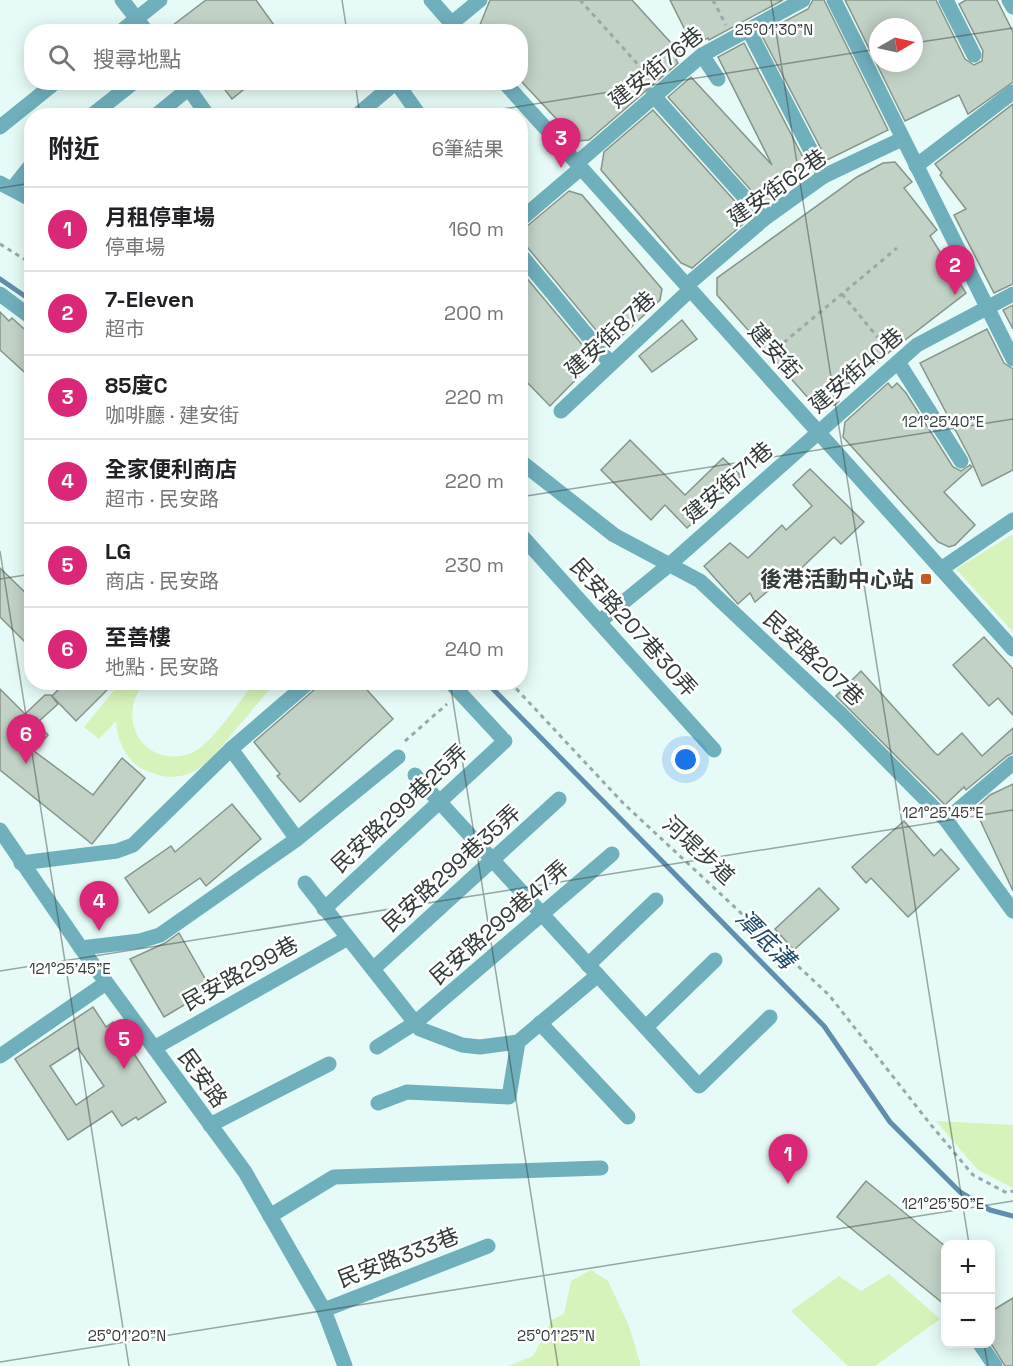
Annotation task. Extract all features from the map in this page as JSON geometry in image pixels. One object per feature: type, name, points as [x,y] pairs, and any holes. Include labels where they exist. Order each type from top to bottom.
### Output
[{"type":"street","points":[[122,0],[141,24]]},
{"type":"street","points":[[130,24],[160,0]]},
{"type":"street","points":[[431,0],[453,24]]},
{"type":"street","points":[[461,24],[480,0]]},
{"type":"street","name":"建安街76巷","points":[[528,213],[657,92],[702,55],[803,0]]},
{"type":"street","points":[[834,0],[1013,359]]},
{"type":"street","points":[[1009,0],[1013,7]]},
{"type":"street","points":[[953,2],[974,55]]},
{"type":"street","points":[[748,29],[824,176]]},
{"type":"street","points":[[702,55],[718,79]]},
{"type":"street","points":[[0,127],[46,90]]},
{"type":"street","points":[[101,108],[124,90]]},
{"type":"street","points":[[163,108],[182,90]]},
{"type":"street","points":[[189,90],[202,108]]},
{"type":"street","points":[[365,108],[387,90]]},
{"type":"street","points":[[402,90],[414,108]]},
{"type":"street","name":"建安街","points":[[511,90],[527,108]]},
{"type":"street","points":[[657,92],[764,219]]},
{"type":"street","points":[[916,166],[1013,92]]},
{"type":"street","name":"建安街","points":[[528,109],[1013,649]]},
{"type":"street","name":"建安街62巷","points":[[688,288],[764,219],[824,176],[902,139]]},
{"type":"street","points":[[24,171],[6,186],[24,196]]},
{"type":"street","points":[[528,264],[611,364]]},
{"type":"street","name":"建安街87巷","points":[[561,411],[688,288]]},
{"type":"street","points":[[0,294],[24,312]]},
{"type":"street","name":"建安街40巷","points":[[818,433],[917,345],[1013,294]]},
{"type":"street","points":[[898,362],[961,460]]},
{"type":"street","name":"建安街71巷","points":[[600,622],[818,433]]},
{"type":"street","name":"民安路207巷","points":[[528,467],[614,535],[700,581],[842,715],[946,820],[1013,911]]},
{"type":"street","points":[[941,569],[1013,520]]},
{"type":"street","name":"民安路207巷30弄","points":[[528,543],[714,750]]},
{"type":"street","points":[[21,863],[117,851],[133,844],[231,749],[300,690]]},
{"type":"street","name":"民安路299巷25弄","points":[[324,909],[503,739],[457,690]]},
{"type":"street","points":[[231,749],[297,839]]},
{"type":"street","points":[[81,948],[141,941],[160,935],[297,839],[398,757]]},
{"type":"street","points":[[946,820],[1013,763]]},
{"type":"street","points":[[415,775],[699,1086],[770,1017]]},
{"type":"street","name":"民安路299巷35弄","points":[[373,969],[494,862],[559,799]]},
{"type":"street","name":"民安路","points":[[0,830],[81,948],[244,1172],[324,1310],[345,1366]]},
{"type":"street","name":"民安路299巷47弄","points":[[377,1047],[415,1023],[612,854]]},
{"type":"street","points":[[304,883],[420,1029],[462,1045],[480,1047],[518,1042],[593,970],[656,900]]},
{"type":"street","name":"民安路299巷","points":[[154,1048],[348,938]]},
{"type":"street","points":[[646,1027],[715,960]]},
{"type":"street","points":[[0,1056],[106,983]]},
{"type":"street","points":[[540,1023],[628,1117]]},
{"type":"street","points":[[378,1103],[407,1092],[509,1096],[518,1042]]},
{"type":"street","points":[[210,1125],[329,1064]]},
{"type":"street","points":[[270,1216],[334,1177],[601,1168]]},
{"type":"street","name":"民安路333巷","points":[[324,1310],[488,1246]]},
{"type":"street","points":[[983,1348],[995,1366]]},
{"type":"path","points":[[580,0],[657,92]]},
{"type":"path","points":[[713,0],[732,37]]},
{"type":"path","points":[[0,244],[24,259]]},
{"type":"path","points":[[757,365],[897,248]]},
{"type":"path","points":[[842,294],[898,362]]},
{"type":"path","points":[[398,757],[396,750],[453,690]]},
{"type":"path","name":"河堤步道","points":[[517,690],[623,803],[829,995],[973,1175],[1007,1193],[1013,1191]]},
{"type":"green space","points":[[1013,534],[1013,632],[956,569]]},
{"type":"green space","points":[[114,690],[140,690],[132,712],[139,738],[147,747],[159,754],[173,756],[189,754],[197,750],[215,733],[249,690],[269,690],[208,761],[198,769],[174,777],[161,776],[133,762],[118,736],[116,721],[99,739],[84,727]]},
{"type":"green space","points":[[936,1121],[1013,1125],[1013,1188],[978,1170]]},
{"type":"green space","points":[[591,1270],[608,1281],[629,1326],[641,1366],[508,1366],[533,1356],[552,1320],[564,1314],[571,1281]]},
{"type":"green space","points":[[889,1274],[940,1319],[875,1366],[848,1366],[791,1311],[839,1276],[861,1291]]},
{"type":"building","points":[[206,0],[256,0],[273,24],[174,24]]},
{"type":"building","points":[[490,0],[632,0],[682,55],[676,60],[678,63],[589,140],[577,141],[528,89],[528,24],[480,24]]},
{"type":"building","points":[[670,0],[783,0],[709,40],[708,38],[693,46]]},
{"type":"building","points":[[813,0],[824,0],[888,130],[827,160],[761,34],[808,9]]},
{"type":"building","points":[[845,0],[936,0],[965,59],[974,65],[982,61],[983,51],[959,4],[966,0],[997,0],[1013,32],[1013,82],[968,114],[959,95],[905,121],[881,72],[923,72],[923,18],[869,18],[869,48]]},
{"type":"building","points":[[744,43],[809,169],[787,180],[789,185],[765,206],[668,97],[691,77],[772,165],[718,57]]},
{"type":"building","points":[[225,90],[243,90],[232,99]]},
{"type":"building","points":[[1013,104],[1013,284],[994,293],[954,215],[966,209],[940,175],[942,173],[935,164]]},
{"type":"building","points":[[653,110],[750,218],[692,268],[681,263],[601,170],[604,152]]},
{"type":"building","points":[[895,162],[912,182],[904,188],[937,230],[930,236],[966,293],[835,394],[839,401],[835,405],[817,408],[717,295],[717,278],[857,177],[883,163]]},
{"type":"building","points":[[569,191],[582,195],[662,289],[660,300],[610,347],[528,248],[528,225]]},
{"type":"building","points":[[528,280],[595,360],[550,406],[528,383]]},
{"type":"building","points":[[1013,305],[1013,329],[1003,310]]},
{"type":"building","points":[[0,312],[9,321],[12,318],[24,329],[24,372],[0,350]]},
{"type":"building","points":[[682,320],[697,339],[652,372],[639,356]]},
{"type":"building","points":[[987,329],[1004,363],[1013,369],[1013,470],[982,486],[969,456],[920,363]]},
{"type":"building","points":[[888,383],[892,388],[897,383],[906,393],[953,467],[961,471],[970,465],[972,467],[944,492],[975,525],[955,545],[949,547],[938,542],[843,437],[845,422]]},
{"type":"building","points":[[630,440],[685,495],[723,458],[741,476],[687,528],[665,505],[651,520],[601,470]]},
{"type":"building","points":[[810,469],[864,522],[841,544],[834,537],[792,577],[788,574],[755,602],[750,593],[738,604],[704,566],[730,543],[748,558],[782,525],[786,530],[812,506],[793,485]]},
{"type":"building","points":[[0,568],[24,591],[24,641],[0,617]]},
{"type":"building","points":[[984,637],[1013,669],[1013,715],[998,698],[989,706],[953,665]]},
{"type":"building","points":[[861,671],[938,755],[962,733],[982,756],[1013,728],[1013,753],[966,790],[964,787],[945,805],[836,696]]},
{"type":"building","points":[[0,689],[25,714],[45,695],[51,695],[58,704],[37,723],[48,735],[34,751],[93,795],[122,758],[145,778],[92,844],[0,770]]},
{"type":"building","points":[[58,690],[107,690],[76,721],[52,696]]},
{"type":"building","points":[[314,690],[367,690],[393,719],[300,802],[277,776],[280,774],[254,742]]},
{"type":"building","points":[[1013,784],[1013,891],[975,809],[990,795]]},
{"type":"building","points":[[232,804],[261,839],[206,886],[200,878],[149,913],[125,878],[171,846],[175,852]]},
{"type":"building","points":[[904,821],[934,856],[941,849],[959,869],[908,917],[871,878],[866,883],[852,867]]},
{"type":"building","points":[[819,888],[839,909],[794,950],[775,929]]},
{"type":"building","points":[[179,933],[211,989],[164,1017],[130,959],[165,943]]},
{"type":"building","points":[[93,1007],[106,1027],[113,1022],[166,1102],[138,1120],[136,1117],[122,1126],[112,1111],[68,1140],[15,1059]],"holes":[[[78,1048],[104,1086],[76,1105],[50,1066]]]},
{"type":"building","points":[[866,1181],[941,1243],[941,1302],[837,1217]]},
{"type":"building","points":[[1013,1298],[1013,1366],[1005,1366],[994,1348],[995,1309]]},
{"type":"waterway","name":"潭底溝","points":[[0,279],[24,296]]},
{"type":"waterway","name":"潭底溝","points":[[494,690],[824,1026],[890,1122],[960,1192],[990,1210],[1013,1216]]},
{"type":"place","name":"85度C","points":[[561,168]]},
{"type":"place","name":"7-Eleven","points":[[955,295]]},
{"type":"place","name":"後港活動中心站","points":[[926,579]]},
{"type":"place","name":"至善樓","points":[[26,764]]},
{"type":"place","name":"全家便利商店","points":[[99,931]]},
{"type":"place","name":"LG","points":[[124,1069]]},
{"type":"place","name":"月租停車場","points":[[788,1184]]}]
